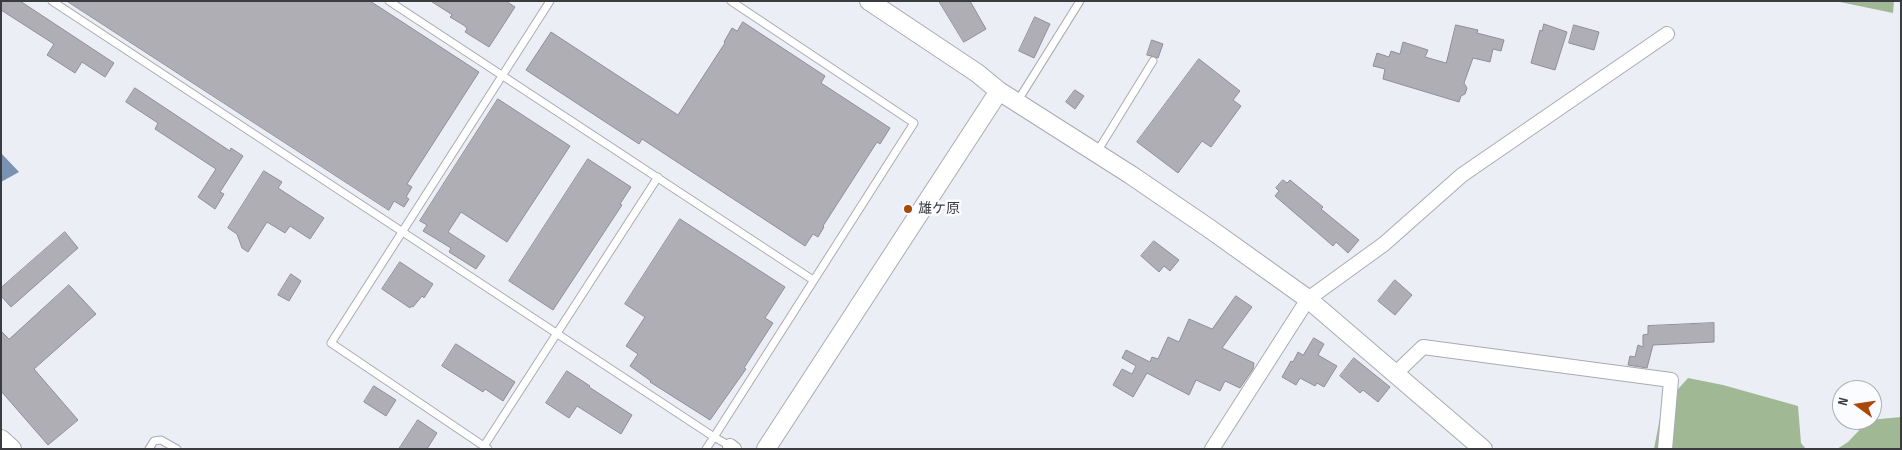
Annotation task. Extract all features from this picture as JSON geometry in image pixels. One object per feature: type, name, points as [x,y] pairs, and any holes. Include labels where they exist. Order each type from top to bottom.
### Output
[{"type":"street","points":[[869,1],[977,73],[999,91],[1210,229],[1308,299],[1483,449]]},
{"type":"street","points":[[1212,449],[1308,299],[1384,244],[1462,175],[1667,34]]},
{"type":"street","points":[[766,449],[999,91]]},
{"type":"street","points":[[1396,373],[1423,348],[1671,380],[1665,449]]},
{"type":"street","points":[[1,439],[12,449]]},
{"type":"lane","points":[[52,1],[732,448]]},
{"type":"lane","points":[[390,1],[813,280]]},
{"type":"lane","points":[[550,1],[331,343],[482,447],[558,334],[658,178]]},
{"type":"lane","points":[[706,449],[914,123],[731,1]]},
{"type":"lane","points":[[1017,102],[1080,1]]},
{"type":"lane","points":[[1096,153],[1153,61]]},
{"type":"lane","points":[[149,449],[154,441],[161,440],[177,449]]},
{"type":"green space","points":[[1835,1],[1894,1],[1893,13]]},
{"type":"green space","points":[[1688,378],[1723,385],[1798,406],[1801,443],[1806,449],[1654,449],[1662,407]]},
{"type":"green space","points":[[1901,417],[1901,449],[1837,449],[1848,442],[1859,430],[1882,430],[1882,419]]},
{"type":"water","points":[[1,153],[19,172],[1,182]]},
{"type":"building","points":[[1,1],[20,1],[114,63],[105,77],[82,62],[75,73],[47,55],[54,44],[1,10]]},
{"type":"building","points":[[67,1],[370,1],[479,72],[407,184],[412,187],[406,197],[409,199],[404,207],[394,201],[389,210]]},
{"type":"building","points":[[431,1],[506,1],[515,7],[489,47],[465,32],[467,29],[465,26],[450,17],[452,15]]},
{"type":"building","points":[[939,1],[970,1],[986,29],[964,42]]},
{"type":"building","points":[[1035,17],[1050,24],[1034,58],[1019,51]]},
{"type":"building","points":[[743,22],[825,76],[821,83],[890,128],[880,144],[877,142],[823,226],[818,237],[813,234],[805,246],[642,139],[639,144],[526,70],[551,32],[678,115],[725,43],[732,28],[737,31]]},
{"type":"building","points":[[1544,24],[1567,32],[1555,70],[1531,63],[1540,30],[1542,31]]},
{"type":"building","points":[[1456,25],[1478,30],[1477,33],[1504,40],[1501,51],[1493,49],[1490,62],[1473,58],[1464,83],[1467,88],[1459,102],[1383,79],[1385,69],[1373,66],[1377,53],[1389,57],[1391,51],[1400,54],[1403,42],[1428,50],[1425,57],[1446,63]]},
{"type":"building","points":[[1574,25],[1599,32],[1594,50],[1569,43]]},
{"type":"building","points":[[1152,40],[1163,44],[1158,58],[1147,55]]},
{"type":"building","points":[[1199,59],[1240,91],[1233,100],[1241,106],[1211,147],[1202,141],[1178,173],[1137,142]]},
{"type":"building","points":[[135,88],[230,151],[231,148],[243,156],[220,192],[224,194],[215,209],[198,197],[216,169],[155,129],[158,123],[126,102]]},
{"type":"building","points":[[1075,90],[1084,96],[1075,109],[1066,102]]},
{"type":"building","points":[[498,99],[570,146],[507,242],[461,212],[448,232],[485,256],[476,269],[449,252],[451,248],[423,231],[427,225],[420,221]]},
{"type":"building","points":[[588,159],[631,187],[620,204],[622,205],[553,310],[509,281]]},
{"type":"building","points":[[264,171],[282,182],[278,188],[324,218],[310,239],[290,226],[285,233],[267,222],[248,252],[242,248],[237,234],[228,228]]},
{"type":"building","points":[[1283,180],[1287,183],[1290,180],[1323,207],[1321,209],[1359,240],[1348,253],[1336,242],[1333,246],[1275,196],[1279,191],[1276,188]]},
{"type":"building","points":[[680,219],[785,287],[765,318],[773,323],[744,368],[746,369],[710,420],[650,382],[630,366],[638,354],[626,346],[645,317],[625,304]]},
{"type":"building","points":[[65,232],[78,248],[11,307],[1,296],[1,288]]},
{"type":"building","points":[[1154,241],[1179,260],[1170,271],[1164,266],[1159,272],[1141,256]]},
{"type":"building","points":[[400,262],[433,284],[424,298],[422,296],[410,308],[382,289]]},
{"type":"building","points":[[291,274],[301,281],[289,301],[278,295]]},
{"type":"building","points":[[1395,280],[1412,295],[1395,315],[1378,301]]},
{"type":"building","points":[[69,285],[96,314],[34,369],[78,420],[48,445],[1,391],[1,331],[9,339]]},
{"type":"building","points":[[1236,296],[1252,307],[1222,348],[1254,363],[1253,369],[1240,388],[1225,381],[1220,391],[1196,380],[1189,395],[1147,373],[1133,397],[1113,385],[1122,369],[1132,374],[1136,366],[1122,358],[1126,350],[1150,362],[1152,357],[1158,359],[1168,337],[1179,342],[1189,319],[1212,329]]},
{"type":"building","points":[[1714,323],[1714,342],[1653,345],[1647,368],[1628,365],[1630,356],[1635,357],[1638,345],[1643,347],[1643,335],[1648,334],[1648,326]]},
{"type":"building","points":[[1314,338],[1324,344],[1318,355],[1337,366],[1324,387],[1317,383],[1315,386],[1300,378],[1296,385],[1282,377],[1298,352],[1303,355]]},
{"type":"building","points":[[456,344],[515,382],[503,401],[485,389],[483,392],[442,366]]},
{"type":"building","points":[[1354,358],[1390,387],[1378,402],[1363,390],[1360,393],[1340,376]]},
{"type":"building","points":[[567,371],[632,415],[621,434],[577,406],[569,418],[546,403]]},
{"type":"building","points":[[374,386],[396,400],[386,416],[364,402]]},
{"type":"building","points":[[418,420],[437,433],[427,449],[399,449]]},
{"type":"place","name":"雄ケ原","points":[[908,209]]}]
